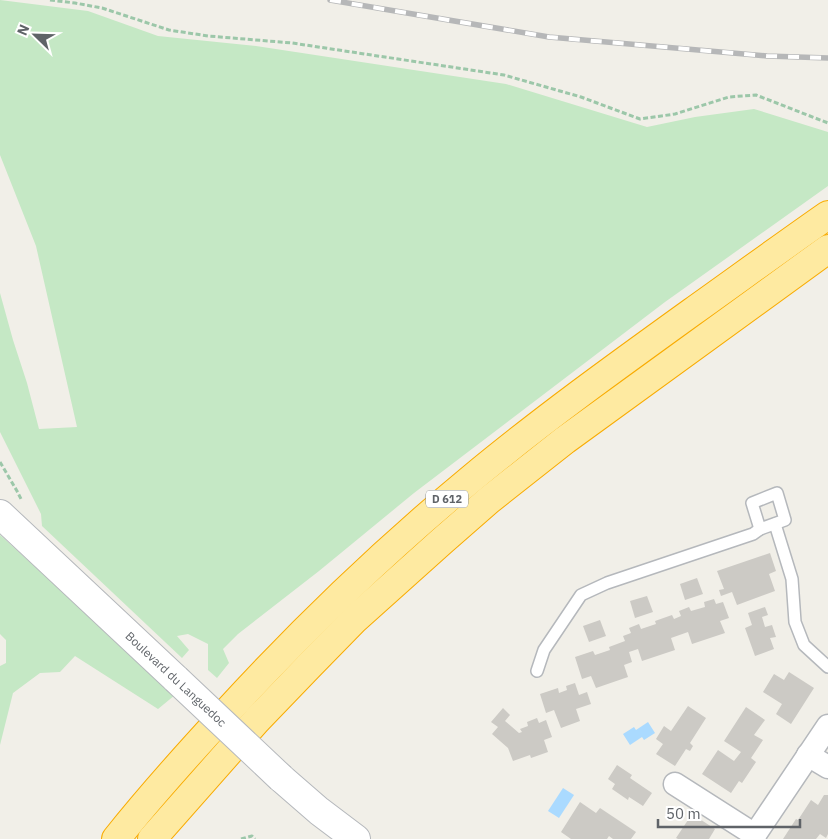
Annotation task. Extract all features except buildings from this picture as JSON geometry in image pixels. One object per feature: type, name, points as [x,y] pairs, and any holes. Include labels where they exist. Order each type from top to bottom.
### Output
[{"type":"highway","name":"D 612","points":[[116,839],[185,757],[267,668],[362,574],[418,524],[576,396],[828,215]]},
{"type":"highway","name":"D 612","points":[[152,839],[252,726],[355,619],[489,500],[572,434],[828,249]]},
{"type":"street","name":"Boulevard du Languedoc","points":[[0,514],[281,778],[319,811],[356,839]]},
{"type":"street","points":[[674,784],[754,837],[828,726]]},
{"type":"street","points":[[808,755],[828,767]]},
{"type":"lane","points":[[537,671],[544,650],[581,595],[608,583],[753,534],[760,529],[785,520],[777,493],[752,503],[760,529]]},
{"type":"lane","points":[[775,524],[792,579],[795,622],[804,645],[828,667]]},
{"type":"path","points":[[50,0],[102,8],[169,30],[208,36],[292,43],[504,75],[581,97],[640,119],[675,114],[728,97],[756,95],[828,123]]},
{"type":"path","points":[[241,839],[252,836],[255,839]]},
{"type":"green space","points":[[0,0],[88,11],[158,36],[256,46],[506,84],[647,127],[695,117],[754,109],[828,132],[828,186],[665,302],[414,493],[238,634],[223,649],[229,663],[217,678],[208,670],[208,644],[188,634],[177,636],[189,650],[182,658],[42,526],[41,514],[0,432],[0,293],[39,429],[77,427],[36,246],[0,155]]},
{"type":"green space","points":[[0,535],[175,695],[158,709],[75,656],[60,672],[40,673],[13,693],[0,745],[0,666],[6,663],[6,640],[0,634]]},
{"type":"water","points":[[648,722],[655,733],[644,740],[642,737],[630,745],[623,734],[634,727],[636,730]]},
{"type":"water","points":[[563,788],[574,795],[559,818],[548,811]]},
{"type":"railway","points":[[330,0],[549,37],[767,56],[828,58]]}]
